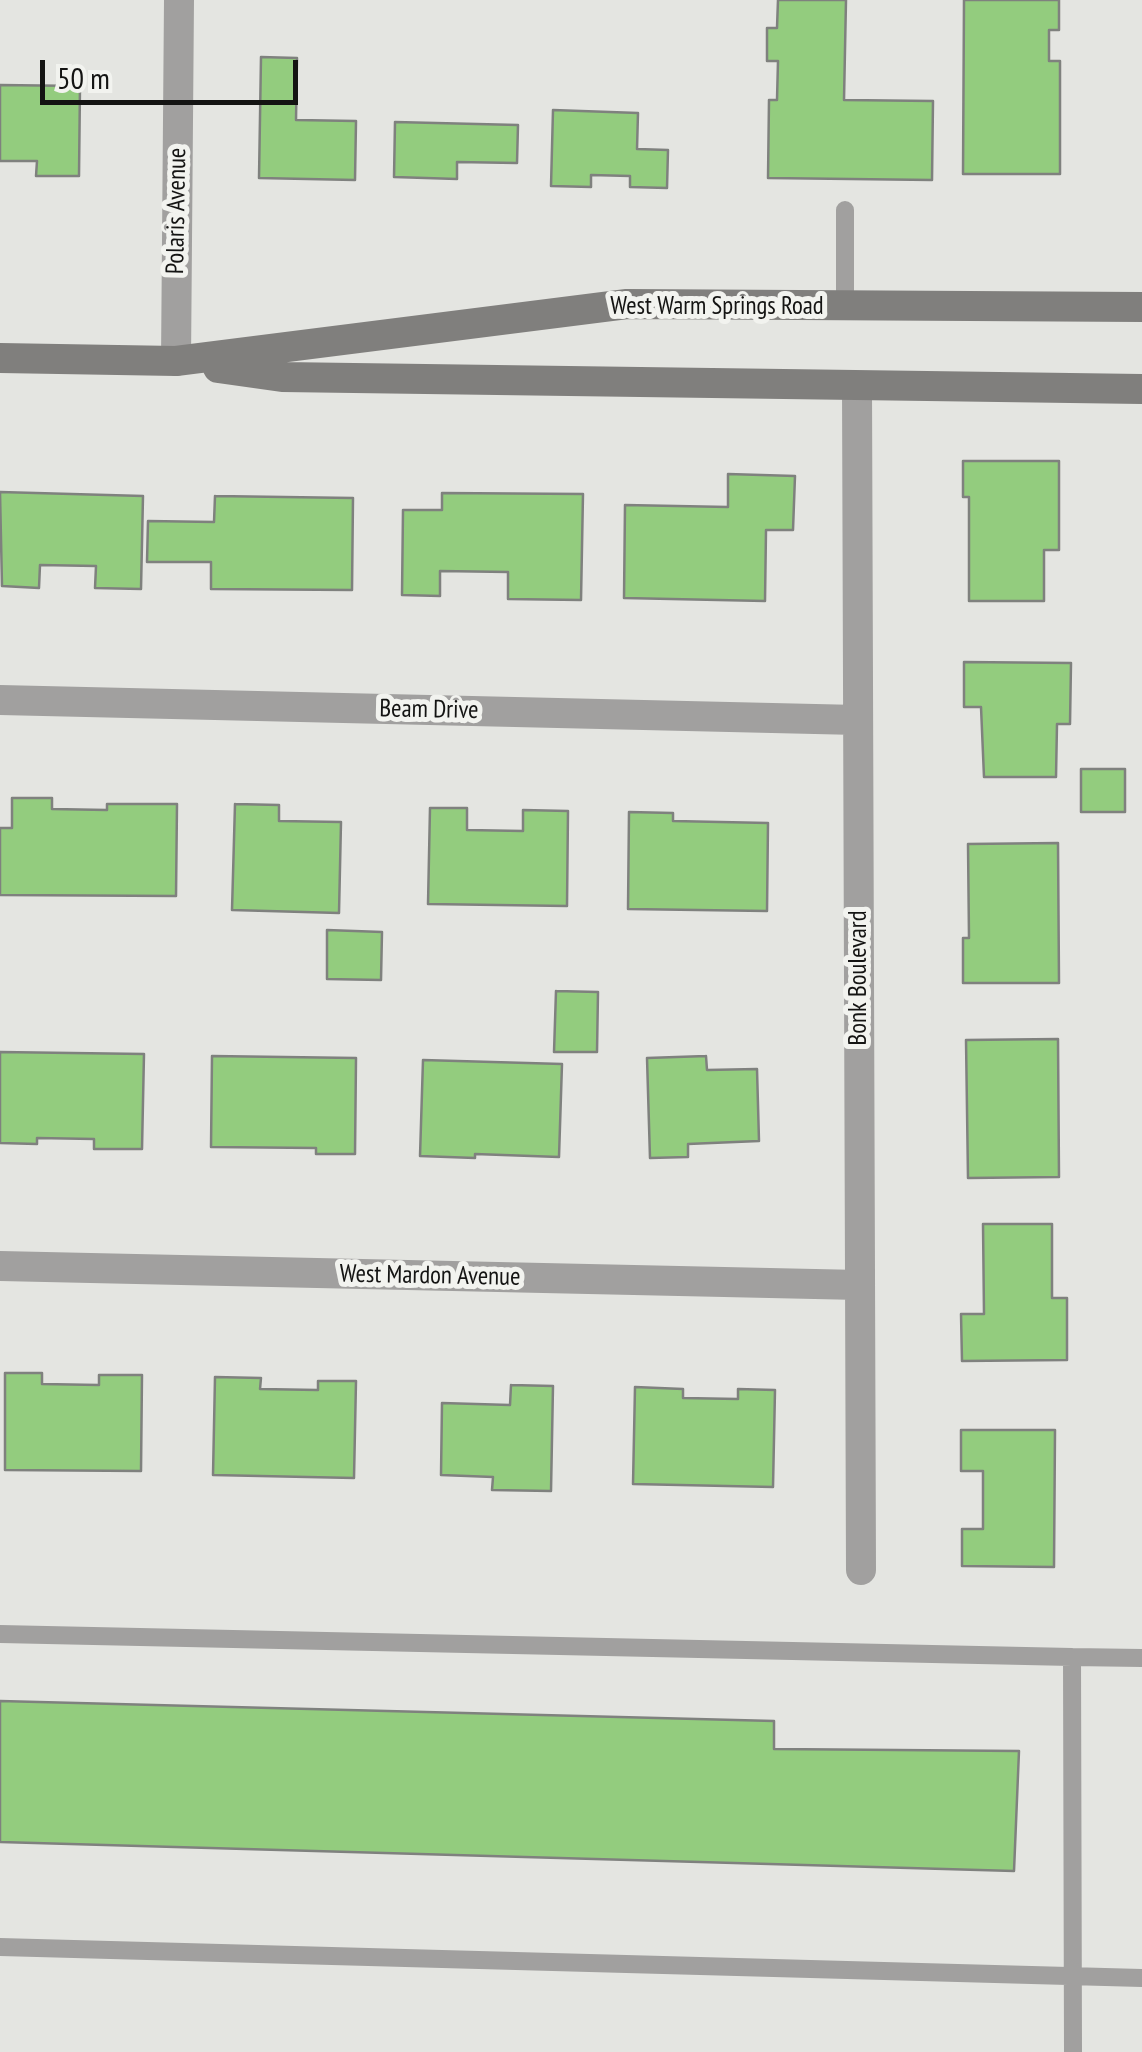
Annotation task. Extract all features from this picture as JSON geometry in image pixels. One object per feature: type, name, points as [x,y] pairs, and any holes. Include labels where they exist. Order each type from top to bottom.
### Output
[{"type":"main road","name":"West Warm Springs Road","points":[[0,358],[176,361],[627,304],[1142,307]]},
{"type":"main road","name":"West Warm Springs Road","points":[[176,361],[282,377],[1142,389]]},
{"type":"street","name":"Polaris Avenue","points":[[176,361],[179,0]]},
{"type":"street","name":"Bonk Boulevard","points":[[857,386],[861,1570]]},
{"type":"street","name":"Beam Drive","points":[[0,700],[858,720]]},
{"type":"street","name":"West Mardon Avenue","points":[[0,1266],[860,1285]]},
{"type":"lane","points":[[845,210],[845,306]]},
{"type":"lane","points":[[0,1634],[1142,1658]]},
{"type":"lane","points":[[1072,1656],[1073,2052]]},
{"type":"lane","points":[[0,1947],[1142,1978]]},
{"type":"building","points":[[778,0],[846,0],[844,100],[933,101],[932,180],[768,178],[769,100],[777,100],[778,61],[767,61],[767,28],[777,28]]},
{"type":"building","points":[[964,0],[1059,0],[1059,30],[1049,30],[1049,61],[1060,61],[1060,174],[963,174]]},
{"type":"building","points":[[261,57],[297,58],[296,120],[356,121],[355,180],[259,178]]},
{"type":"building","points":[[0,85],[80,86],[79,176],[36,176],[37,161],[0,161]]},
{"type":"building","points":[[553,110],[638,113],[637,149],[668,150],[667,188],[630,187],[630,176],[591,175],[591,187],[551,186]]},
{"type":"building","points":[[395,122],[518,125],[517,163],[457,162],[457,179],[394,177]]},
{"type":"building","points":[[963,461],[1059,461],[1059,550],[1044,550],[1044,601],[969,601],[969,497],[963,497]]},
{"type":"building","points":[[728,474],[795,476],[793,530],[766,530],[765,601],[624,598],[625,505],[728,507]]},
{"type":"building","points":[[0,492],[143,496],[141,589],[95,588],[96,566],[40,565],[39,588],[2,586]]},
{"type":"building","points":[[442,493],[583,494],[581,600],[508,599],[508,572],[440,571],[440,596],[402,595],[403,510],[442,510]]},
{"type":"building","points":[[215,496],[353,498],[352,590],[211,589],[211,562],[147,562],[148,521],[214,522]]},
{"type":"building","points":[[964,662],[1071,663],[1070,724],[1057,724],[1056,777],[984,777],[981,707],[964,707]]},
{"type":"building","points":[[1081,769],[1125,769],[1125,812],[1081,812]]},
{"type":"building","points":[[12,798],[52,798],[52,809],[107,810],[107,804],[177,804],[176,896],[0,895],[0,828],[12,828]]},
{"type":"building","points":[[235,804],[279,805],[279,821],[341,822],[339,913],[232,910]]},
{"type":"building","points":[[430,808],[467,808],[467,830],[523,831],[523,810],[568,811],[567,906],[428,904]]},
{"type":"building","points":[[629,812],[673,813],[673,821],[768,823],[767,911],[628,909]]},
{"type":"building","points":[[1058,843],[1059,983],[963,983],[963,938],[969,938],[968,844]]},
{"type":"building","points":[[327,930],[382,932],[381,980],[327,979]]},
{"type":"building","points":[[556,991],[598,992],[597,1052],[554,1052]]},
{"type":"building","points":[[1058,1039],[1059,1177],[968,1178],[966,1040]]},
{"type":"building","points":[[0,1052],[144,1054],[142,1149],[94,1149],[94,1139],[37,1138],[37,1144],[0,1143]]},
{"type":"building","points":[[212,1056],[356,1058],[355,1154],[316,1154],[316,1148],[211,1147]]},
{"type":"building","points":[[706,1056],[707,1070],[757,1069],[759,1141],[688,1144],[688,1157],[650,1158],[647,1058]]},
{"type":"building","points":[[423,1060],[562,1064],[559,1157],[420,1156]]},
{"type":"building","points":[[983,1224],[1052,1224],[1052,1298],[1067,1298],[1067,1360],[962,1361],[961,1314],[984,1314]]},
{"type":"building","points":[[5,1373],[42,1373],[42,1384],[99,1385],[99,1375],[142,1375],[141,1471],[5,1470]]},
{"type":"building","points":[[215,1377],[261,1378],[260,1389],[318,1390],[318,1381],[356,1381],[354,1478],[213,1475]]},
{"type":"building","points":[[511,1385],[553,1386],[551,1491],[492,1490],[493,1477],[441,1475],[442,1403],[510,1405]]},
{"type":"building","points":[[635,1387],[683,1389],[683,1398],[738,1399],[738,1389],[775,1390],[773,1487],[633,1484]]},
{"type":"building","points":[[961,1430],[1055,1430],[1054,1567],[962,1566],[962,1529],[983,1529],[983,1471],[961,1471]]},
{"type":"building","points":[[0,1701],[774,1721],[774,1749],[1019,1751],[1014,1871],[0,1842]]}]
